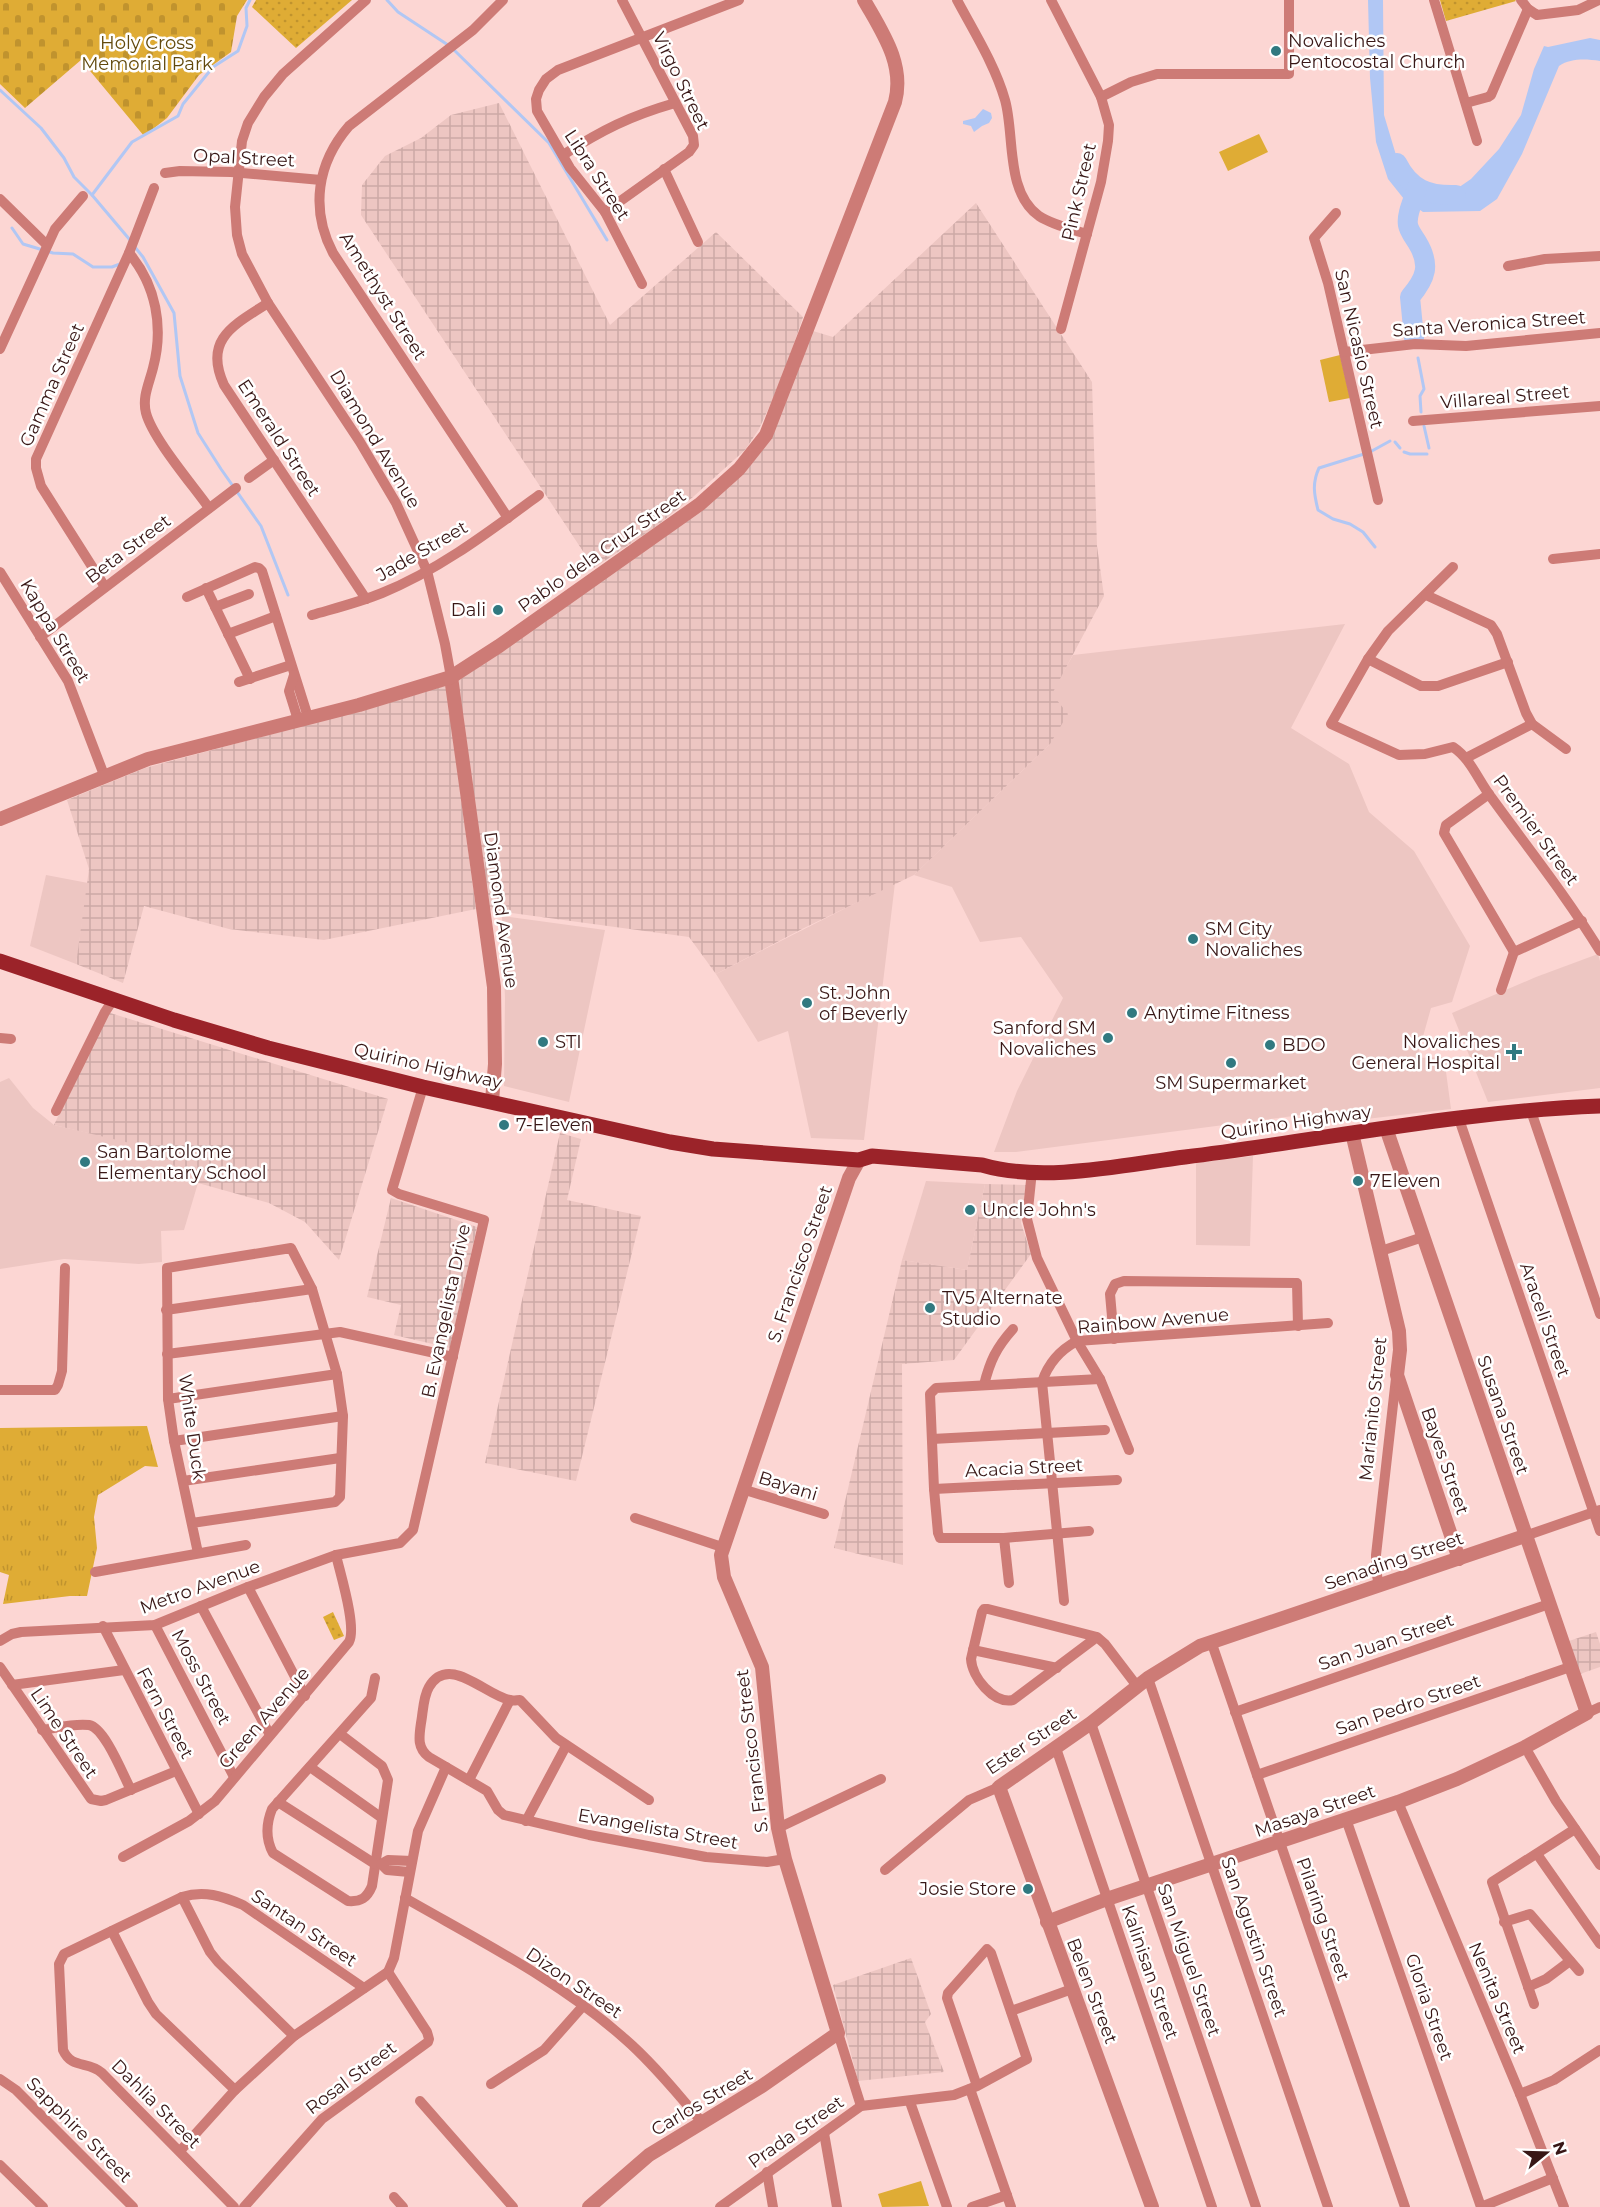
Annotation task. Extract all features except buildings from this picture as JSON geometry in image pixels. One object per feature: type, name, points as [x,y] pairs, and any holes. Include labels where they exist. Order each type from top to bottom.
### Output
[{"type":"main road","name":"Quirino Highway","points":[[0,961],[113,1000],[268,1048],[423,1087],[670,1142],[712,1149],[859,1160],[871,1165],[981,1173],[998,1170],[1075,1171],[1386,1128],[1531,1111],[1600,1106]]},
{"type":"street","name":"Diamond Avenue","points":[[366,0],[283,74],[264,97],[248,123],[242,141],[236,207],[237,235],[242,254],[268,303],[360,442],[396,504],[427,571],[451,677],[494,987],[495,1052],[492,1101]]},
{"type":"street","name":"Virgo Street","points":[[622,0],[693,136],[694,145],[689,152],[664,169]]},
{"type":"street","points":[[642,38],[739,0]]},
{"type":"street","name":"Pablo dela Cruz Street","points":[[0,819],[105,775],[180,749],[400,693],[451,677],[700,504],[739,469],[766,435],[898,90],[899,79],[894,57],[865,0]]},
{"type":"street","points":[[957,0],[994,71],[1004,97],[1010,120],[1013,163],[1025,200],[1039,215],[1054,224],[1087,234]]},
{"type":"street","points":[[1101,97],[1131,82],[1157,74],[1289,74],[1289,0]]},
{"type":"street","points":[[1434,0],[1477,141]]},
{"type":"street","points":[[1521,0],[1537,15],[1578,10],[1599,0]]},
{"type":"street","name":"Amethyst Street","points":[[499,1],[474,30],[349,126],[336,141],[328,156],[321,180],[319,207],[323,230],[333,253],[507,518]]},
{"type":"street","name":"Pink Street","points":[[1056,1],[1101,97],[1109,125],[1101,182],[1061,329]]},
{"type":"street","points":[[1466,103],[1488,97],[1491,94],[1528,9]]},
{"type":"street","name":"Libra Street","points":[[642,38],[558,70],[546,79],[536,99],[537,111],[562,155],[605,212],[642,284]]},
{"type":"street","points":[[562,155],[615,124],[638,114],[675,103]]},
{"type":"street","points":[[605,212],[664,169],[698,242]]},
{"type":"street","name":"Opal Street","points":[[165,173],[180,171],[239,173],[321,180]]},
{"type":"street","name":"Gamma Street","points":[[105,587],[41,486],[36,459],[129,253],[154,188]]},
{"type":"street","points":[[0,349],[55,229],[83,196]]},
{"type":"street","points":[[0,199],[47,245]]},
{"type":"street","name":"San Nicasio Street","points":[[1336,213],[1314,238],[1328,283],[1378,500]]},
{"type":"street","points":[[129,253],[141,267],[150,286],[157,318],[157,349],[144,402],[146,414],[157,436],[209,508]]},
{"type":"street","points":[[1508,266],[1545,259],[1600,256]]},
{"type":"street","name":"Emerald Street","points":[[268,303],[229,329],[223,336],[216,361],[218,372],[224,385],[366,599]]},
{"type":"street","name":"Santa Veronica Street","points":[[1344,352],[1415,344],[1466,346],[1600,333]]},
{"type":"street","name":"Villareal Street","points":[[1413,421],[1600,406]]},
{"type":"street","points":[[249,478],[274,460]]},
{"type":"street","name":"Beta Street","points":[[40,637],[236,488]]},
{"type":"street","name":"Jade Street","points":[[312,615],[366,599],[427,571],[539,495]]},
{"type":"street","points":[[1553,559],[1600,554]]},
{"type":"street","points":[[187,597],[255,567],[262,571],[293,670],[289,691],[303,718]]},
{"type":"street","points":[[1453,567],[1396,622],[1368,658],[1331,724],[1399,755],[1425,754],[1453,747],[1466,758],[1532,724]]},
{"type":"street","name":"Kappa Street","points":[[0,572],[68,681],[105,775]]},
{"type":"street","points":[[206,588],[228,634],[244,680],[293,670]]},
{"type":"street","points":[[215,607],[249,594]]},
{"type":"street","points":[[1426,595],[1491,625],[1497,634],[1532,724],[1566,749]]},
{"type":"street","points":[[228,634],[276,616]]},
{"type":"street","points":[[1368,658],[1421,686],[1438,686],[1508,662]]},
{"type":"street","name":"Premier Street","points":[[1466,758],[1489,794],[1582,921],[1600,951]]},
{"type":"street","points":[[1489,794],[1446,825],[1444,833],[1514,952]]},
{"type":"street","points":[[1501,990],[1514,952],[1582,921]]},
{"type":"street","points":[[56,1110],[113,1000]]},
{"type":"street","name":"B. Evangelista Drive","points":[[374,1549],[400,1543],[413,1530],[417,1521],[484,1220],[392,1190],[423,1087]]},
{"type":"street","points":[[1531,1111],[1600,1314]]},
{"type":"street","name":"Araceli Street","points":[[1459,1119],[1597,1511],[1600,1531]]},
{"type":"street","name":"Susana Street","points":[[1386,1128],[1587,1713]]},
{"type":"street","name":"Marianito Street","points":[[1352,1133],[1400,1331],[1400,1350],[1376,1555],[1378,1586]]},
{"type":"street","name":"S. Francisco Street","points":[[859,1160],[849,1178],[722,1546],[721,1566],[762,1667],[778,1828],[785,1859],[861,2106]]},
{"type":"street","points":[[1032,1171],[1027,1219],[1037,1258],[1077,1341],[1100,1379],[1129,1450]]},
{"type":"street","points":[[1381,1251],[1423,1237]]},
{"type":"street","name":"White Duck","points":[[198,1553],[174,1441],[168,1399],[167,1268],[291,1248],[312,1289]]},
{"type":"street","points":[[0,1390],[55,1389],[58,1385],[62,1371],[65,1268]]},
{"type":"street","points":[[1114,1339],[1110,1294],[1115,1284],[1124,1281],[1297,1284],[1298,1326]]},
{"type":"street","points":[[166,1310],[312,1289],[337,1374],[343,1416],[339,1500],[192,1523]]},
{"type":"street","name":"Rainbow Avenue","points":[[1041,1382],[1046,1370],[1061,1352],[1077,1341],[1328,1323]]},
{"type":"street","points":[[984,1385],[991,1359],[1012,1329]]},
{"type":"street","points":[[167,1354],[340,1332],[453,1357]]},
{"type":"street","points":[[168,1399],[337,1374]]},
{"type":"street","name":"Bayes Street","points":[[1397,1375],[1459,1558]]},
{"type":"street","points":[[1089,1531],[1004,1538],[940,1538],[934,1489],[930,1394],[936,1388],[1100,1379]]},
{"type":"street","points":[[1041,1382],[1064,1602]]},
{"type":"street","points":[[174,1441],[343,1416]]},
{"type":"street","points":[[932,1439],[1105,1430]]},
{"type":"street","points":[[183,1481],[340,1458]]},
{"type":"street","name":"Acacia Street","points":[[934,1489],[1117,1480]]},
{"type":"street","name":"Bayani","points":[[742,1489],[824,1514]]},
{"type":"street","name":"Senading Street","points":[[1205,1643],[1597,1511]]},
{"type":"street","points":[[635,1518],[722,1546]]},
{"type":"street","points":[[1004,1538],[1009,1583]]},
{"type":"street","points":[[95,1572],[246,1545]]},
{"type":"street","name":"Metro Avenue","points":[[0,1641],[21,1632],[155,1625],[248,1587],[336,1555],[374,1549]]},
{"type":"street","name":"Green Avenue","points":[[123,1857],[199,1814],[214,1801],[345,1648],[352,1637],[352,1625],[336,1555]]},
{"type":"street","points":[[248,1587],[305,1696]]},
{"type":"street","name":"San Juan Street","points":[[1235,1712],[1549,1604]]},
{"type":"street","points":[[201,1606],[270,1735]]},
{"type":"street","points":[[984,1609],[1097,1637],[1020,1697],[1007,1701],[995,1695],[975,1675],[971,1666],[984,1609]]},
{"type":"street","name":"Moss Street","points":[[155,1625],[234,1777]]},
{"type":"street","name":"Fern Street","points":[[103,1626],[199,1814]]},
{"type":"street","name":"San Agustin Street","points":[[1097,1637],[1143,1682],[1212,1865],[1328,2207]]},
{"type":"street","name":"Ester Street","points":[[885,1870],[969,1800],[999,1787],[1091,1723],[1143,1682],[1205,1643]]},
{"type":"street","name":"Pilaring Street","points":[[1205,1643],[1235,1712],[1404,2207]]},
{"type":"street","points":[[973,1650],[1057,1668]]},
{"type":"street","name":"Lime Street","points":[[0,1667],[91,1799],[101,1801],[176,1771]]},
{"type":"street","name":"San Pedro Street","points":[[1257,1775],[1570,1667]]},
{"type":"street","points":[[12,1685],[124,1670]]},
{"type":"street","name":"Evangelista Street","points":[[510,1701],[460,1676],[446,1673],[428,1688],[419,1735],[426,1755],[487,1791],[500,1813],[526,1821],[706,1857],[767,1862],[785,1859]]},
{"type":"street","points":[[340,1734],[385,1770],[388,1780],[378,1864],[368,1895],[362,1900],[348,1901],[273,1853],[267,1831],[268,1818],[272,1809],[371,1698],[375,1678]]},
{"type":"street","points":[[469,1780],[510,1701],[520,1700],[548,1731],[566,1746],[649,1800]]},
{"type":"street","points":[[1587,1713],[1600,1707]]},
{"type":"street","name":"Masaya Street","points":[[1047,1922],[1107,1899],[1398,1802],[1466,1776],[1527,1751],[1587,1713]]},
{"type":"street","name":"San Miguel Street","points":[[1091,1723],[1256,2207]]},
{"type":"street","points":[[42,1730],[85,1725],[95,1727],[102,1735],[131,1790]]},
{"type":"street","points":[[526,1821],[566,1746]]},
{"type":"street","name":"Kalinisan Street","points":[[1056,1748],[1212,2207]]},
{"type":"street","points":[[1527,1751],[1600,1865]]},
{"type":"street","points":[[310,1767],[382,1818]]},
{"type":"street","points":[[180,2151],[235,2090],[294,2036],[388,1972],[394,1958],[411,1867],[425,1814],[446,1767]]},
{"type":"street","points":[[778,1828],[881,1779]]},
{"type":"street","name":"Belen Street","points":[[999,1787],[1152,2207]]},
{"type":"street","points":[[278,1802],[378,1864]]},
{"type":"street","name":"Nenita Street","points":[[1398,1802],[1520,2094],[1564,2207]]},
{"type":"street","name":"Gloria Street","points":[[1346,1819],[1481,2207]]},
{"type":"street","points":[[1534,2004],[1492,1882],[1575,1829]]},
{"type":"street","points":[[1537,1854],[1600,1944]]},
{"type":"street","points":[[378,1864],[388,1860],[411,1867]]},
{"type":"street","name":"Santan Street","points":[[61,1959],[64,1954],[182,1897],[194,1893],[208,1894],[243,1905],[364,1988]]},
{"type":"street","points":[[182,1897],[210,1952],[218,1962],[294,2036]]},
{"type":"street","name":"Dizon Street","points":[[405,1898],[539,1976],[583,2006],[643,2055],[703,2123]]},
{"type":"street","points":[[1504,1922],[1530,1914],[1579,1971]]},
{"type":"street","points":[[112,1930],[156,2014],[235,2090]]},
{"type":"street","points":[[1011,2207],[973,2088],[947,1996],[987,1949],[991,1953],[1011,2011],[1072,1989]]},
{"type":"street","name":"Dahlia Street","points":[[61,1959],[59,1964],[63,2050],[67,2059],[76,2064],[96,2067],[234,2207]]},
{"type":"street","points":[[1528,1988],[1546,1979],[1570,1961]]},
{"type":"street","name":"Rosal Street","points":[[244,2207],[321,2119],[428,2042],[428,2032],[388,1972]]},
{"type":"street","points":[[491,2084],[544,2050],[583,2006]]},
{"type":"street","name":"Prada Street","points":[[720,2207],[861,2106],[954,2095],[973,2088],[1027,2060],[1011,2011]]},
{"type":"street","name":"Carlos Street","points":[[589,2207],[649,2155],[762,2086],[838,2033]]},
{"type":"street","points":[[1520,2094],[1554,2080],[1600,2050]]},
{"type":"street","name":"Sapphire Street","points":[[0,2079],[16,2090],[133,2207]]},
{"type":"street","points":[[420,2101],[513,2207]]},
{"type":"street","points":[[910,2102],[947,2207]]},
{"type":"street","points":[[824,2133],[837,2207]]},
{"type":"street","points":[[0,2165],[43,2207]]},
{"type":"street","points":[[767,2172],[773,2207]]},
{"type":"street","points":[[1481,2207],[1553,2178]]},
{"type":"street","points":[[972,2207],[1007,2195]]},
{"type":"street","points":[[394,2197],[403,2207]]},
{"type":"shaded area","points":[[499,103],[610,325],[716,232],[803,317],[782,379],[759,429],[745,450],[693,497],[654,528],[594,568],[361,215],[362,185],[385,156],[421,138],[451,115]]},
{"type":"shaded area","points":[[976,203],[1092,382],[1097,546],[1104,596],[1052,694],[1068,714],[1050,744],[914,875],[716,974],[689,937],[489,910],[453,681],[742,472],[813,331],[833,337]]},
{"type":"shaded area","name":"SM City Novaliches","points":[[1345,624],[1291,728],[1349,764],[1369,812],[1414,851],[1470,946],[1452,1002],[1431,1008],[1417,1058],[1444,1057],[1451,1109],[1324,1124],[1301,1115],[1016,1152],[994,1152],[1017,1091],[1063,998],[1021,937],[980,942],[952,887],[914,875],[1050,744],[1051,694],[1073,655]]},
{"type":"shaded area","points":[[446,685],[476,909],[324,940],[229,929],[144,906],[123,983],[76,964],[89,869],[67,800],[145,768]]},
{"type":"shaded area","points":[[46,875],[88,883],[76,964],[30,946]]},
{"type":"shaded area","name":"St. John of Beverly","points":[[895,883],[864,1140],[811,1138],[788,1031],[758,1042],[716,974]]},
{"type":"shaded area","name":"STI","points":[[502,916],[605,930],[569,1102],[504,1086],[505,998]]},
{"type":"shaded area","name":"Novaliches General Hospital","points":[[1598,954],[1600,961],[1600,1088],[1488,1102],[1452,1013],[1536,977]]},
{"type":"shaded area","points":[[107,1012],[388,1099],[339,1260],[305,1222],[269,1203],[198,1183],[186,1176],[155,1149],[54,1125]]},
{"type":"shaded area","name":"San Bartolome Elementary School","points":[[9,1078],[33,1108],[54,1125],[155,1148],[186,1176],[198,1183],[184,1230],[161,1231],[162,1262],[139,1264],[64,1259],[0,1269],[0,1082]]},
{"type":"shaded area","points":[[560,1133],[581,1139],[567,1200],[641,1216],[576,1481],[485,1463]]},
{"type":"shaded area","points":[[1253,1156],[1250,1246],[1196,1245],[1196,1163]]},
{"type":"shaded area","points":[[926,1181],[985,1184],[967,1270],[902,1260]]},
{"type":"shaded area","points":[[985,1184],[1026,1185],[1021,1223],[1031,1254],[954,1360],[902,1364],[903,1565],[834,1548],[902,1260],[967,1270]]},
{"type":"shaded area","points":[[391,1198],[477,1227],[450,1348],[394,1335],[401,1305],[367,1297]]},
{"type":"shaded area","points":[[1596,1632],[1600,1644],[1600,1667],[1580,1674],[1569,1641]]},
{"type":"shaded area","points":[[911,1958],[931,2014],[925,2022],[944,2072],[858,2081],[833,1985]]},
{"type":"green space","name":"Holy Cross Memorial Park","points":[[0,0],[247,0],[237,16],[231,52],[199,75],[167,118],[144,136],[81,60],[25,108],[0,84]]},
{"type":"green space","points":[[256,0],[352,0],[296,48],[252,7]]},
{"type":"green space","points":[[1440,0],[1515,0],[1516,1],[1446,21]]},
{"type":"green space","points":[[1259,134],[1268,152],[1228,171],[1219,152]]},
{"type":"green space","points":[[1340,355],[1350,398],[1329,402],[1320,360]]},
{"type":"green space","points":[[147,1426],[158,1467],[145,1466],[98,1495],[94,1517],[97,1548],[87,1596],[3,1604],[9,1575],[0,1572],[0,1428]]},
{"type":"green space","points":[[333,1612],[344,1636],[334,1640],[323,1617]]},
{"type":"green space","points":[[921,2181],[929,2206],[882,2207],[878,2194]]},
{"type":"water","points":[[1368,0],[1383,0],[1384,115],[1396,155],[1414,186],[1429,193],[1455,190],[1471,179],[1499,149],[1521,115],[1534,69],[1544,46],[1590,38],[1600,40],[1600,61],[1574,60],[1559,66],[1522,154],[1497,199],[1480,211],[1423,212],[1404,199],[1388,179],[1376,142],[1370,78]]},
{"type":"water","points":[[983,109],[991,113],[992,118],[989,123],[974,132],[971,126],[963,124],[963,121],[975,118]]},
{"type":"waterway","points":[[0,90],[41,128],[64,158],[74,177],[92,195],[132,142],[178,116],[183,104],[213,67],[238,51],[247,26],[246,8],[250,0]]},
{"type":"waterway","points":[[387,0],[398,12],[448,45]]},
{"type":"waterway","points":[[453,49],[549,143],[607,240]]},
{"type":"waterway","points":[[1397,163],[1408,179],[1421,189],[1437,194],[1456,195]]},
{"type":"waterway","points":[[1414,338],[1410,297],[1420,284],[1425,271],[1424,258],[1408,225],[1409,211],[1417,188]]},
{"type":"waterway","points":[[92,195],[130,240]]},
{"type":"waterway","points":[[12,228],[23,244],[53,253],[73,254],[93,267],[112,267],[120,264]]},
{"type":"waterway","points":[[134,246],[143,257],[174,313],[180,376],[198,433],[261,526],[288,595]]},
{"type":"waterway","points":[[1418,358],[1424,389],[1420,396],[1421,412]]},
{"type":"waterway","points":[[1424,426],[1429,448]]},
{"type":"waterway","points":[[1370,452],[1390,441]]},
{"type":"waterway","points":[[1395,442],[1400,448]]},
{"type":"waterway","points":[[1404,452],[1427,454]]},
{"type":"waterway","points":[[1364,454],[1319,468],[1315,479],[1315,494],[1318,510],[1363,532],[1375,547]]},
{"type":"place","name":"Novaliches Pentocostal Church","points":[[1276,51]]},
{"type":"place","name":"Dali","points":[[498,610]]},
{"type":"place","name":"SM City Novaliches","points":[[1193,939]]},
{"type":"place","name":"St. John of Beverly","points":[[807,1003]]},
{"type":"place","name":"Anytime Fitness","points":[[1132,1013]]},
{"type":"place","name":"Sanford SM Novaliches","points":[[1108,1038]]},
{"type":"place","name":"STI","points":[[543,1042]]},
{"type":"place","name":"BDO","points":[[1270,1045]]},
{"type":"place","name":"Novaliches General Hospital","points":[[1514,1052]]},
{"type":"place","name":"SM Supermarket","points":[[1231,1063]]},
{"type":"place","name":"7-Eleven","points":[[504,1125]]},
{"type":"place","name":"San Bartolome Elementary School","points":[[85,1162]]},
{"type":"place","name":"7Eleven","points":[[1358,1181]]},
{"type":"place","name":"Uncle John's","points":[[970,1210]]},
{"type":"place","name":"TV5 Alternate Studio","points":[[930,1308]]},
{"type":"place","name":"Josie Store","points":[[1028,1889]]}]
